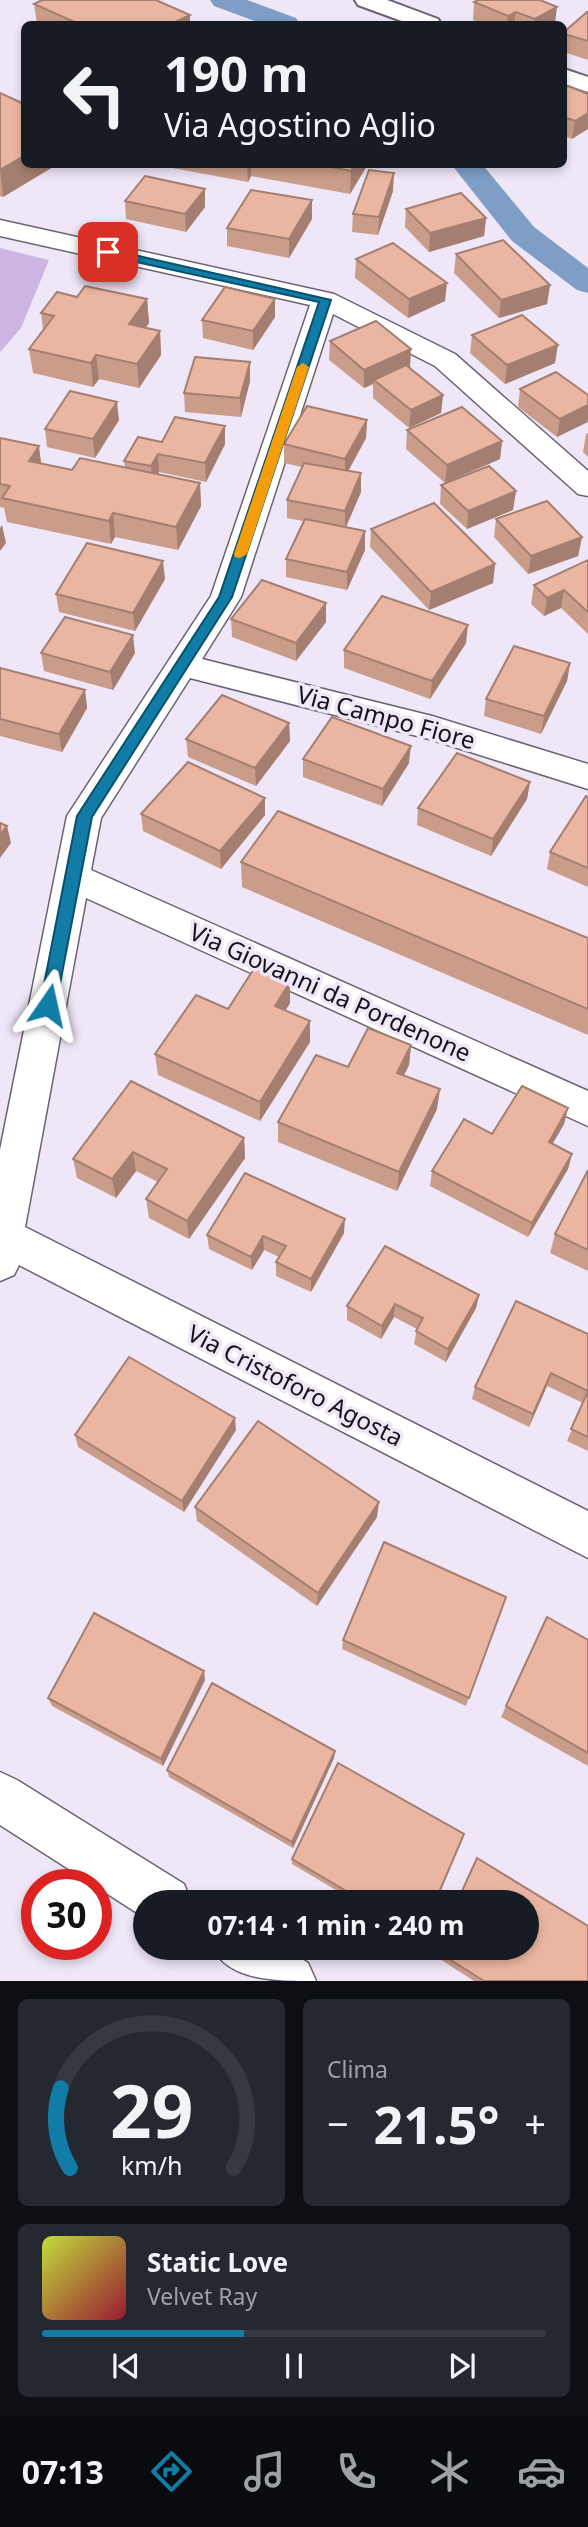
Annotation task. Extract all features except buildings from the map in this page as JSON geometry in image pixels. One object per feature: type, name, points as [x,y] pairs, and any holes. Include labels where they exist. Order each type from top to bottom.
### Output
[{"type":"street","points":[[366,0],[422,21]]},
{"type":"street","points":[[567,77],[588,85]]},
{"type":"street","points":[[0,228],[325,300],[445,360],[588,487]]},
{"type":"street","points":[[1,1249],[84,816],[226,597],[325,300]]},
{"type":"street","name":"Via Campo Fiore","points":[[181,665],[432,728],[588,777]]},
{"type":"street","name":"Via Giovanni da Pordenone","points":[[73,877],[588,1109]]},
{"type":"street","name":"Via Cristoforo Agosta","points":[[1,1249],[588,1535]]},
{"type":"street","points":[[0,1797],[147,1890]]},
{"type":"street","points":[[241,1960],[290,1981]]},
{"type":"shaded area","points":[[0,248],[49,260],[21,328],[0,352]]},
{"type":"waterway","points":[[223,0],[278,21]]},
{"type":"waterway","points":[[469,168],[523,234],[588,283]]},
{"type":"slow traffic","points":[[240,554],[303,367]]},
{"type":"route","points":[[48,1005],[84,816],[226,597],[325,300],[108,252]]}]
